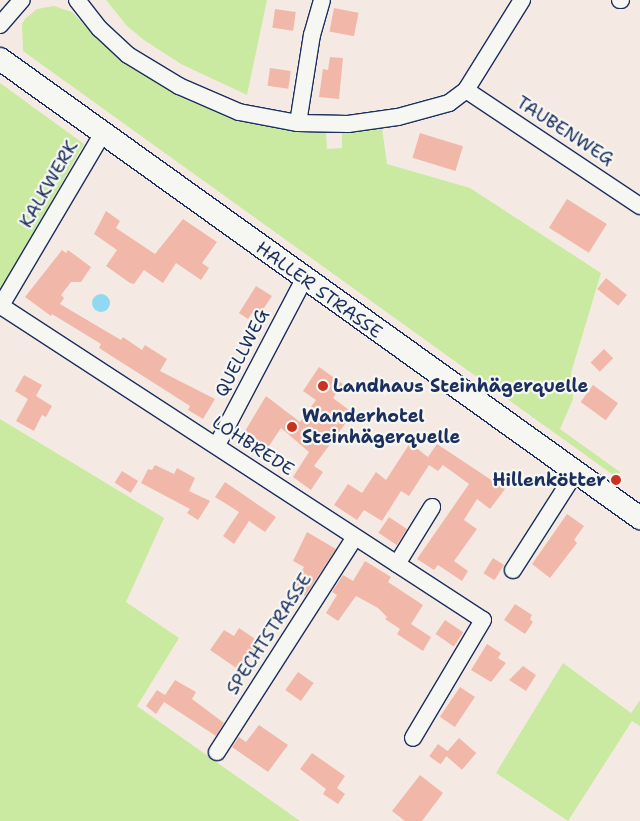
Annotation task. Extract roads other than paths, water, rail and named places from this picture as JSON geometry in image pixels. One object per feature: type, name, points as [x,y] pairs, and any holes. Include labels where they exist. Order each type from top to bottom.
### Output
[{"type":"main road","name":"HALLER STRASSE","points":[[0,59],[304,280],[640,518]]},
{"type":"street","points":[[0,25],[22,0]]},
{"type":"street","points":[[77,0],[100,29],[128,55],[179,86],[239,112],[298,123],[348,124],[398,116],[449,102],[466,90],[522,0]]},
{"type":"street","points":[[298,123],[312,35],[322,0]]},
{"type":"street","name":"TAUBENWEG","points":[[466,90],[640,206]]},
{"type":"street","name":"KALKWERK","points":[[0,306],[103,133]]},
{"type":"street","name":"QUELLWEG","points":[[217,446],[304,280]]},
{"type":"street","name":"LOHBREDE","points":[[0,306],[483,620],[413,738]]},
{"type":"street","points":[[513,570],[576,474]]},
{"type":"street","points":[[397,564],[432,507]]},
{"type":"street","name":"SPECHTSTRASSE","points":[[217,752],[355,537]]},
{"type":"water","points":[[101,294],[107,297],[110,303],[107,309],[101,312],[95,309],[92,303],[95,297]]},
{"type":"place","name":"Landhaus Steinhägerquelle","points":[[323,386]]},
{"type":"place","name":"Wanderhotel Steinhägerquelle","points":[[292,427]]},
{"type":"place","name":"Hillenkötter","points":[[616,480]]}]
